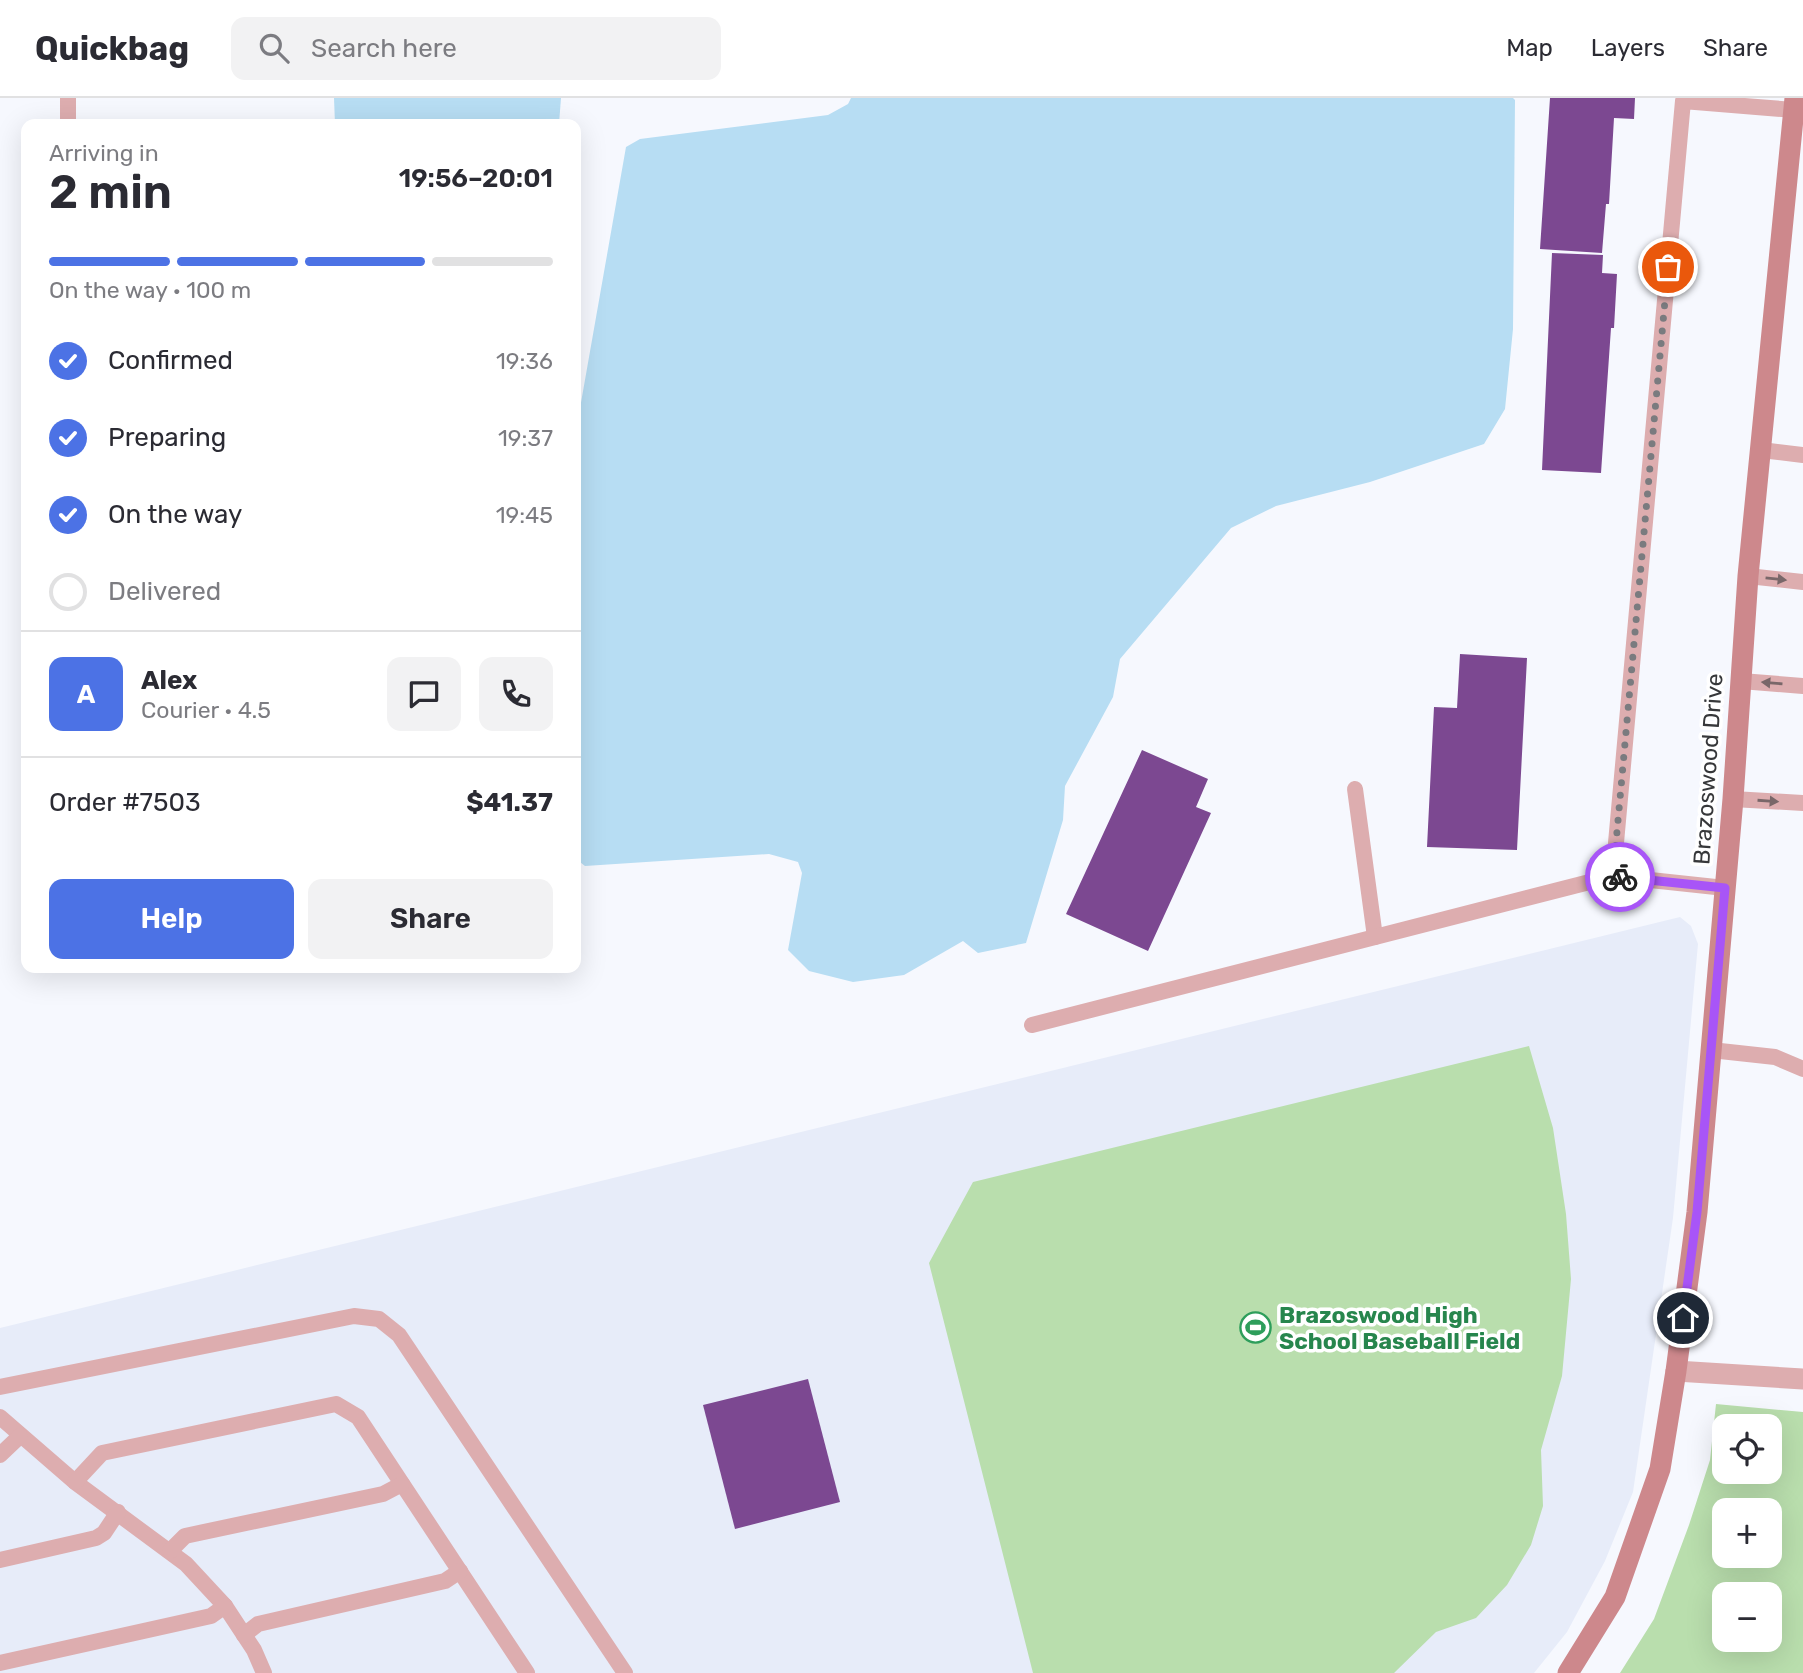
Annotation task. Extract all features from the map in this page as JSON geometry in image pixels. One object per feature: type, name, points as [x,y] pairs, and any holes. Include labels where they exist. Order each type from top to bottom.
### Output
[{"type":"street","name":"Brazoswood Drive","points":[[1569,1673],[1615,1597],[1660,1469],[1676,1371],[1697,1212],[1733,799],[1748,576],[1794,104]]},
{"type":"street","points":[[1676,1371],[1803,1379]]},
{"type":"lane","points":[[68,98],[68,119]]},
{"type":"lane","points":[[1613,876],[1683,101],[1794,104]]},
{"type":"lane","points":[[1761,450],[1803,455]]},
{"type":"lane","points":[[1748,576],[1803,582]]},
{"type":"lane","points":[[1741,681],[1803,686]]},
{"type":"lane","points":[[1355,789],[1375,937]]},
{"type":"lane","points":[[1733,799],[1803,803]]},
{"type":"lane","points":[[1032,1025],[1613,876],[1725,888]]},
{"type":"lane","points":[[1711,1050],[1775,1057],[1803,1069]]},
{"type":"lane","points":[[0,1387],[354,1316],[379,1319],[399,1335],[625,1673]]},
{"type":"lane","points":[[75,1482],[102,1453],[336,1404],[358,1417],[460,1571],[520,1671]]},
{"type":"lane","points":[[0,1417],[75,1482],[186,1564],[225,1606],[264,1673]]},
{"type":"lane","points":[[0,1455],[20,1436]]},
{"type":"lane","points":[[170,1551],[185,1536],[383,1494],[402,1484]]},
{"type":"lane","points":[[0,1560],[96,1538],[104,1533],[118,1512]]},
{"type":"lane","points":[[244,1635],[258,1624],[445,1581],[460,1571]]},
{"type":"lane","points":[[0,1663],[211,1616],[225,1606]]},
{"type":"shaded area","points":[[1680,917],[1691,926],[1698,944],[1673,1218],[1633,1492],[1605,1561],[1567,1632],[1534,1673],[0,1673],[0,1328]]},
{"type":"green space","name":"Brazoswood High School Baseball Field","points":[[1529,1046],[1553,1128],[1566,1214],[1571,1279],[1562,1376],[1541,1450],[1543,1506],[1531,1545],[1507,1585],[1476,1618],[1436,1632],[1394,1673],[1033,1673],[929,1263],[973,1182]]},
{"type":"green space","points":[[1716,1404],[1803,1412],[1803,1673],[1620,1673],[1654,1619],[1710,1460],[1712,1441],[1712,1484],[1782,1484],[1782,1414],[1715,1414]]},
{"type":"water","points":[[334,98],[561,98],[559,119],[335,119]]},
{"type":"water","points":[[851,98],[1515,100],[1513,329],[1505,409],[1484,444],[1370,482],[1276,506],[1231,528],[1120,659],[1113,697],[1065,786],[1063,820],[1026,943],[978,953],[963,941],[904,975],[853,982],[809,971],[788,950],[802,873],[798,862],[769,854],[585,866],[581,863],[581,403],[626,147],[640,139],[828,115],[848,104]]},
{"type":"building","points":[[1550,98],[1635,98],[1634,119],[1614,118],[1609,204],[1606,204],[1602,253],[1540,249]]},
{"type":"building","points":[[1552,253],[1603,255],[1602,273],[1617,274],[1601,473],[1542,470]]},
{"type":"building","points":[[1460,654],[1527,658],[1517,850],[1427,847],[1434,707],[1457,708]]},
{"type":"building","points":[[1142,750],[1208,779],[1196,807],[1211,813],[1148,951],[1066,914]]},
{"type":"building","points":[[808,1379],[840,1502],[735,1529],[703,1405]]},
{"type":"way so far","points":[[1620,877],[1613,876],[1668,267]]},
{"type":"place","name":"Brazoswood High School Baseball Field","points":[[1256,1328]]},
{"type":"route","points":[[1620,877],[1725,888],[1697,1212],[1683,1318]]}]
